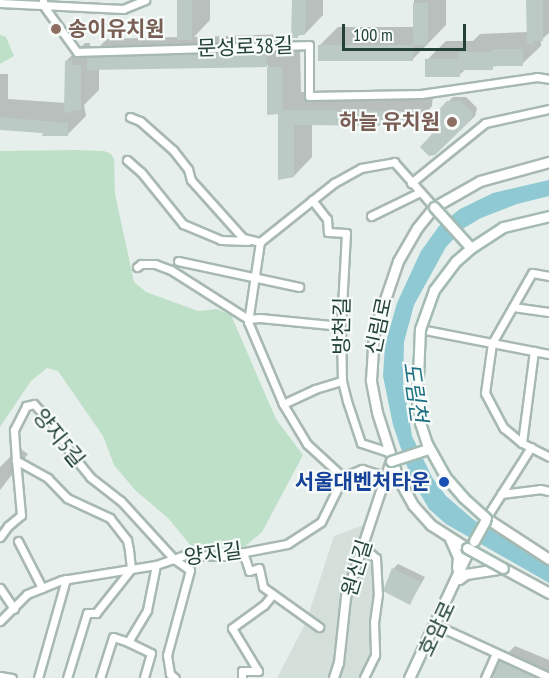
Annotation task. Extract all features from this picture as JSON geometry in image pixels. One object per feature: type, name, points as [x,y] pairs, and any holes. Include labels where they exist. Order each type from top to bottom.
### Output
[{"type":"main road","name":"신림로","points":[[503,568],[471,546],[450,539],[431,525],[413,505],[390,456],[371,380],[374,332],[406,244],[434,207],[480,181],[549,162]]},
{"type":"main road","points":[[434,207],[471,248]]},
{"type":"main road","name":"신림로","points":[[549,216],[503,227],[456,261],[434,290],[420,329],[417,400],[420,423],[429,449],[449,482],[486,519],[549,559]]},
{"type":"main road","points":[[390,456],[429,449]]},
{"type":"main road","points":[[412,678],[471,546],[486,519]]},
{"type":"main road","points":[[450,539],[458,557],[458,578]]},
{"type":"main road","points":[[458,578],[466,574],[503,568],[549,593]]},
{"type":"main road","name":"호암로","points":[[412,678],[438,626],[458,578]]},
{"type":"street","points":[[0,3],[43,3],[123,9],[145,0]]},
{"type":"street","name":"문성로38길","points":[[43,3],[77,52],[309,45],[309,96],[421,94],[537,77],[549,79]]},
{"type":"street","points":[[411,183],[485,123],[549,109]]},
{"type":"street","points":[[130,117],[140,121],[173,150],[188,169],[190,180],[243,238],[260,242]]},
{"type":"street","points":[[127,160],[141,172],[183,224],[221,240],[260,242]]},
{"type":"street","points":[[385,476],[362,469],[343,477],[307,444],[283,404],[248,320],[260,242],[334,183],[361,168],[394,162],[434,207]]},
{"type":"street","points":[[371,216],[420,192]]},
{"type":"street","name":"방천길","points":[[312,200],[327,219],[328,232],[346,233],[341,326],[342,381],[361,443],[390,456]]},
{"type":"street","points":[[178,261],[299,287]]},
{"type":"street","points":[[137,267],[141,264],[155,264],[171,270],[248,320],[260,318],[341,326]]},
{"type":"street","points":[[549,276],[532,273],[492,343],[485,393],[504,428],[522,443],[549,457]]},
{"type":"street","points":[[513,307],[549,312]]},
{"type":"street","points":[[420,329],[549,354]]},
{"type":"street","points":[[522,443],[534,351]]},
{"type":"street","points":[[283,404],[315,389],[342,381]]},
{"type":"street","name":"양지5길","points":[[131,569],[127,540],[110,519],[67,498],[48,478],[16,460],[14,430],[26,406],[34,404],[55,427],[70,452],[90,477],[121,501],[174,559]]},
{"type":"street","points":[[486,519],[531,447]]},
{"type":"street","name":"원신길","points":[[334,678],[339,663],[346,597],[390,456]]},
{"type":"street","points":[[0,537],[8,525],[21,515],[16,460]]},
{"type":"street","name":"양지길","points":[[0,621],[27,594],[66,579],[156,565],[186,555],[224,556],[287,544],[321,522],[343,477]]},
{"type":"street","points":[[501,494],[540,489],[549,491]]},
{"type":"street","points":[[18,541],[42,588]]},
{"type":"street","points":[[362,546],[376,558],[378,594],[374,622],[375,655],[364,678]]},
{"type":"street","points":[[243,552],[249,571],[259,568],[263,587],[319,627]]},
{"type":"street","points":[[174,559],[190,570],[167,655],[170,674],[175,678]]},
{"type":"street","points":[[128,642],[147,610],[156,565]]},
{"type":"street","points":[[67,678],[87,613],[96,613],[131,569]]},
{"type":"street","points":[[38,678],[66,579]]},
{"type":"street","points":[[0,588],[14,609]]},
{"type":"street","points":[[242,678],[242,671],[258,671],[232,628],[264,605],[273,594]]},
{"type":"street","points":[[438,626],[549,677]]},
{"type":"street","points":[[100,678],[113,637],[151,653],[144,678]]},
{"type":"street","points":[[485,678],[496,653]]},
{"type":"street","points":[[0,676],[12,678]]},
{"type":"shaded area","points":[[366,524],[374,552],[378,594],[375,655],[363,678],[277,678],[306,622],[334,536]]},
{"type":"green space","points":[[0,35],[6,37],[14,56],[0,64]]},
{"type":"green space","points":[[0,151],[104,151],[111,154],[114,159],[115,194],[134,282],[146,292],[198,311],[217,309],[231,315],[276,419],[303,455],[262,532],[243,548],[191,546],[168,518],[135,490],[114,465],[103,436],[58,371],[47,368],[31,381],[0,427]]},
{"type":"water","name":"도림천","points":[[549,180],[549,196],[517,204],[481,218],[464,228],[446,247],[414,305],[404,342],[403,381],[412,436],[432,477],[446,496],[474,520],[549,564],[549,583],[446,524],[429,509],[411,478],[393,425],[383,376],[385,345],[397,303],[421,251],[439,226],[460,209],[493,193]]},
{"type":"building","points":[[177,0],[192,0],[192,40],[177,40]]},
{"type":"building","points":[[292,0],[306,0],[305,35],[298,35],[298,38],[291,38]]},
{"type":"building","points":[[526,0],[543,0],[543,41],[533,41],[533,44],[527,44]]},
{"type":"building","points":[[413,3],[428,3],[428,45],[413,45]]},
{"type":"building","points":[[318,45],[413,45],[413,61],[318,61]]},
{"type":"building","points":[[492,49],[523,49],[523,66],[493,66],[493,70],[460,70],[460,77],[425,77],[425,59],[459,59],[459,52],[492,52]]},
{"type":"building","points":[[266,52],[267,67],[87,70],[87,57]]},
{"type":"building","points":[[65,61],[72,61],[72,65],[81,65],[81,110],[71,110],[71,113],[64,112]]},
{"type":"building","points":[[267,67],[282,67],[283,110],[414,111],[414,126],[294,125],[294,177],[278,180],[278,114],[267,115]]},
{"type":"building","points":[[447,101],[461,101],[473,113],[472,119],[435,155],[429,156],[420,147],[432,134],[430,131],[432,117]]},
{"type":"building","points":[[0,117],[68,123],[68,136],[42,136],[43,133],[0,130]]},
{"type":"building","points":[[392,568],[421,582],[410,605],[383,591]]},
{"type":"building","points":[[499,660],[509,665],[538,678],[491,678]]},
{"type":"place","name":"송이유치원","points":[[56,29]]},
{"type":"place","name":"하늘 유치원","points":[[452,122]]},
{"type":"place","name":"서울대벤처타운","points":[[444,482]]}]
